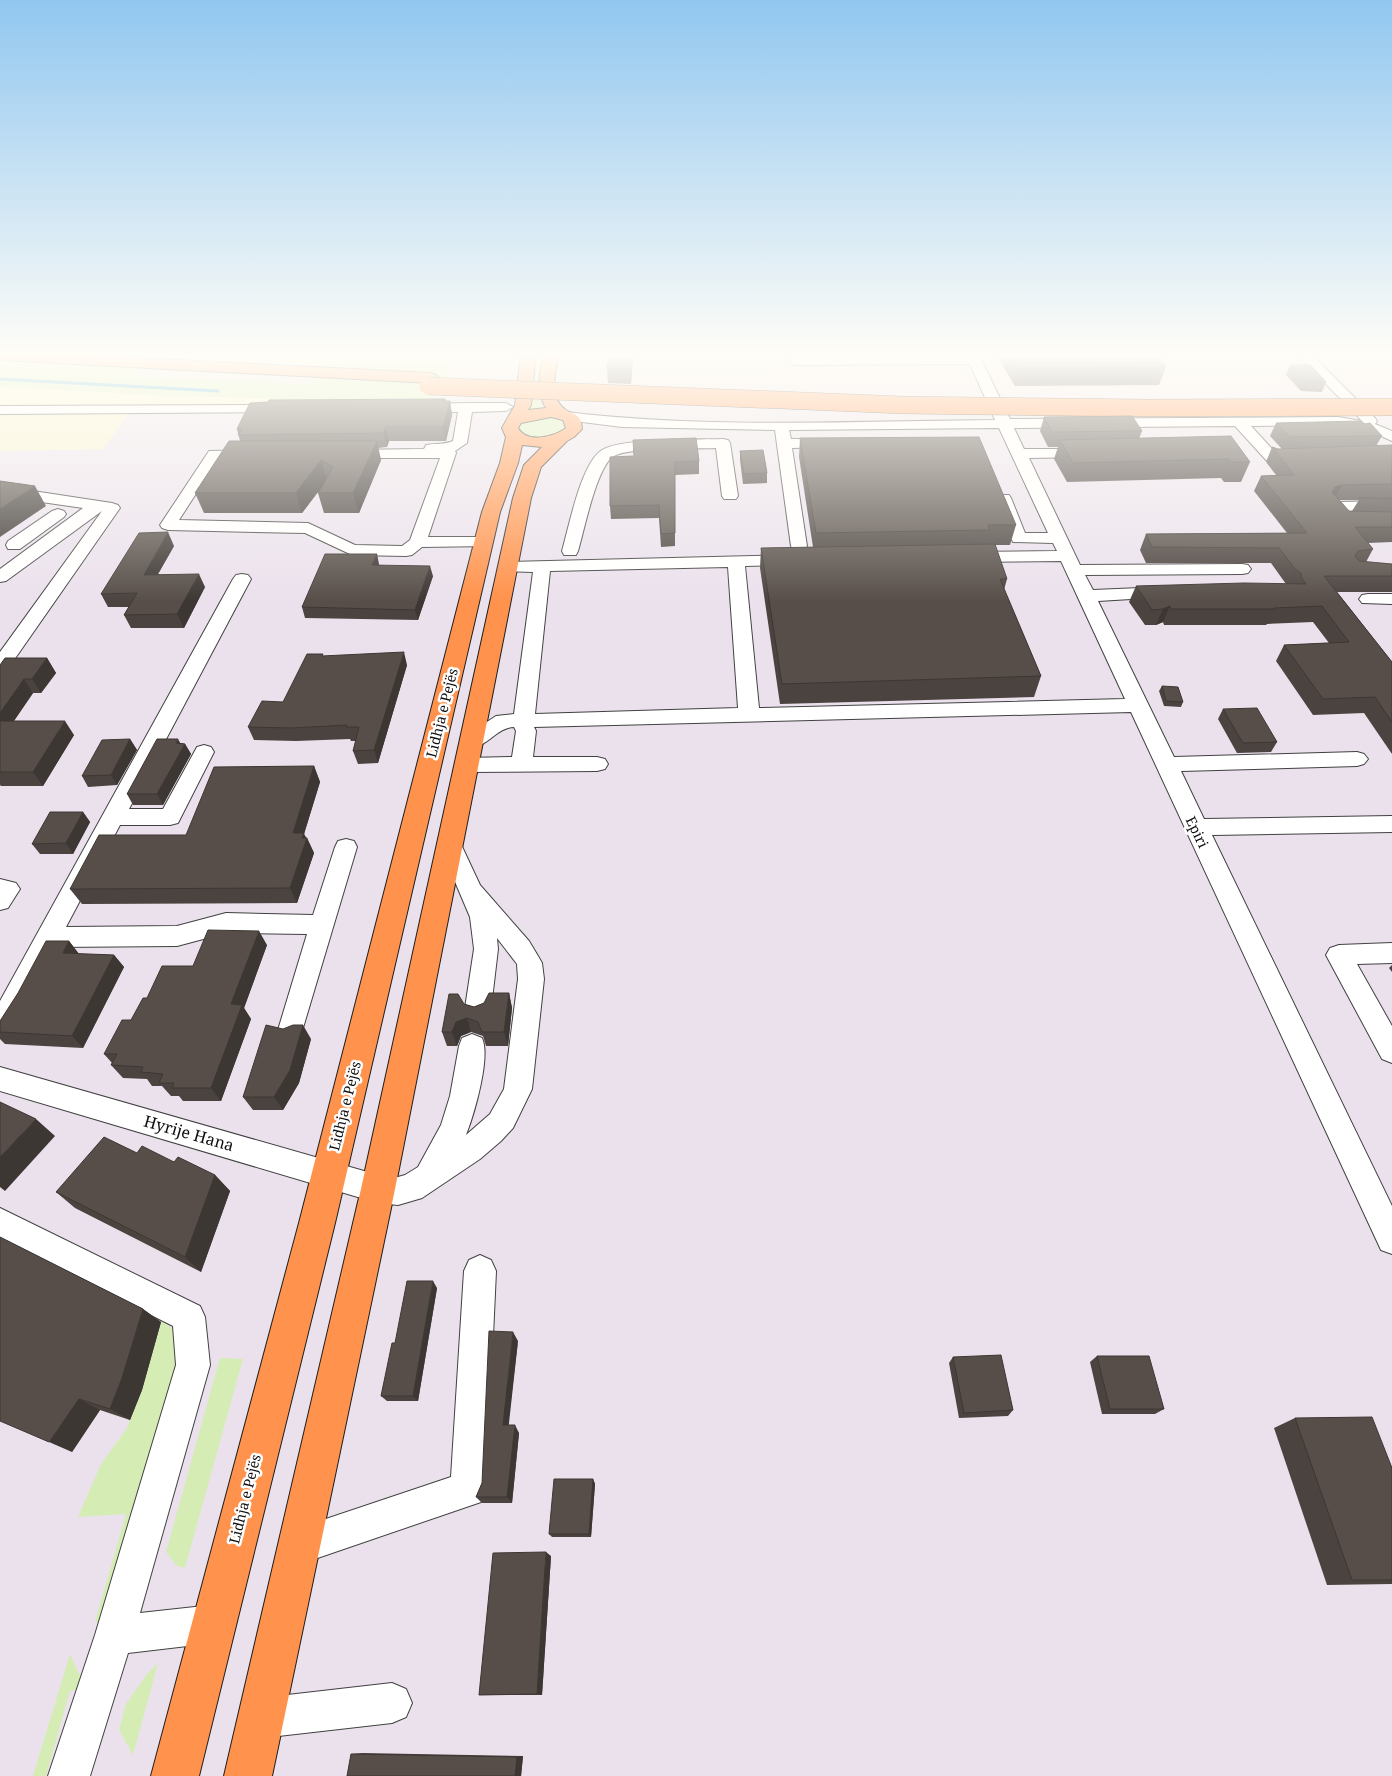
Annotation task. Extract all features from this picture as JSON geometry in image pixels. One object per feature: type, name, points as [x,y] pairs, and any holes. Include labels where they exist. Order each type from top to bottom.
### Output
[{"type":"highway","points":[[491,512],[492,486],[499,436]]},
{"type":"highway","name":"Lidhja e Pejës","points":[[175,1776],[328,1174],[491,512],[509,463],[511,436]]},
{"type":"highway","points":[[528,436],[535,442],[546,436]]},
{"type":"highway","points":[[248,1776],[378,1189],[522,498],[530,473],[538,458],[555,436]]},
{"type":"street","points":[[241,448],[272,451],[214,454],[168,525],[308,528],[352,550],[406,551],[418,542],[450,453],[336,451],[449,448],[456,446],[460,442],[461,436]]},
{"type":"street","points":[[694,436],[696,444]]},
{"type":"street","points":[[784,436],[799,546]]},
{"type":"street","name":"Epiri","points":[[1011,436],[1195,827],[1382,1198],[1392,1239]]},
{"type":"street","points":[[1252,436],[1271,456],[1317,456]]},
{"type":"street","points":[[570,551],[592,474],[607,453],[625,447],[723,443],[730,496]]},
{"type":"street","points":[[785,444],[843,443]]},
{"type":"street","points":[[1019,454],[1105,452]]},
{"type":"street","points":[[998,484],[1019,538],[1067,554]]},
{"type":"street","points":[[0,491],[104,507]]},
{"type":"street","points":[[14,545],[74,502]]},
{"type":"street","points":[[1392,506],[1334,507],[1347,522],[1392,522]]},
{"type":"street","points":[[0,577],[104,507]]},
{"type":"street","points":[[3,658],[104,507]]},
{"type":"street","points":[[418,542],[484,542]]},
{"type":"street","points":[[949,557],[1067,554],[1242,569]]},
{"type":"street","points":[[507,568],[813,560]]},
{"type":"street","points":[[736,562],[749,714]]},
{"type":"street","points":[[522,765],[526,731],[523,726],[524,714],[542,567]]},
{"type":"street","points":[[0,1026],[242,579]]},
{"type":"street","points":[[1086,596],[1177,592]]},
{"type":"street","points":[[1368,599],[1392,598]]},
{"type":"street","points":[[469,753],[503,721],[524,714],[749,714],[1138,706]]},
{"type":"street","points":[[113,817],[170,817],[204,752]]},
{"type":"street","points":[[469,753],[522,765],[597,764]]},
{"type":"street","points":[[1165,764],[1357,759]]},
{"type":"street","points":[[1195,827],[1392,824]]},
{"type":"street","points":[[450,844],[482,917],[485,932],[484,968],[478,1008]]},
{"type":"street","points":[[291,1030],[346,847]]},
{"type":"street","points":[[0,888],[8,889],[0,901]]},
{"type":"street","name":"Hyrije Hana","points":[[0,1079],[378,1189],[398,1191],[411,1188],[481,1141],[500,1124],[512,1106],[518,1089],[531,979],[529,963],[520,948],[470,890]]},
{"type":"street","points":[[48,937],[178,936],[226,923],[323,925]]},
{"type":"street","points":[[1392,953],[1339,955],[1392,1050]]},
{"type":"street","points":[[424,1179],[452,1138],[459,1119],[472,1046]]},
{"type":"street","points":[[0,1223],[189,1317],[193,1365],[114,1635],[69,1776]]},
{"type":"street","points":[[300,1545],[468,1489],[480,1271]]},
{"type":"street","points":[[114,1635],[213,1624]]},
{"type":"street","points":[[261,1718],[392,1703]]},
{"type":"shaded area","points":[[0,436],[112,436],[103,449],[0,451]]},
{"type":"shaded area","points":[[106,436],[1392,436],[1392,1776],[0,1776],[0,451],[103,449]]},
{"type":"green space","points":[[528,436],[551,436],[541,438]]},
{"type":"green space","points":[[162,1320],[186,1341],[107,1622],[95,1622],[126,1514],[78,1517],[101,1464],[127,1428],[142,1390]]},
{"type":"green space","points":[[220,1358],[243,1359],[185,1568],[177,1566],[166,1552]]},
{"type":"green space","points":[[70,1654],[86,1689],[70,1691],[46,1776],[33,1776]]},
{"type":"green space","points":[[158,1663],[133,1755],[119,1730],[126,1704],[147,1674]]},
{"type":"green space","points":[[63,1773],[61,1776],[46,1776]]},
{"type":"building","points":[[1231,436],[1250,462],[1232,462],[1229,459],[1073,463],[1060,440]]},
{"type":"building","points":[[1288,436],[1382,436],[1289,437]]},
{"type":"building","points":[[979,437],[1016,525],[988,525],[990,530],[816,533],[800,438]]},
{"type":"building","points":[[696,438],[699,461],[675,462],[675,533],[661,534],[659,505],[610,506],[610,457],[634,456],[633,440]]},
{"type":"building","points":[[229,441],[377,441],[353,493],[318,493],[333,467],[321,460],[296,493],[195,493]]},
{"type":"building","points":[[1392,445],[1392,484],[1342,485],[1335,487],[1332,492],[1349,511],[1392,512],[1392,527],[1355,527],[1373,549],[1358,551],[1355,556],[1359,561],[1392,564],[1392,576],[1324,576],[1392,662],[1392,722],[1375,697],[1323,699],[1284,645],[1349,642],[1322,606],[1274,609],[1171,609],[1170,606],[1152,610],[1136,586],[1244,583],[1306,584],[1301,577],[1302,574],[1295,569],[1279,548],[1152,547],[1146,534],[1307,533],[1261,476],[1294,475],[1272,447],[1278,449]]},
{"type":"building","points":[[763,450],[767,473],[744,474],[740,451]]},
{"type":"building","points":[[0,481],[35,486],[0,509]]},
{"type":"building","points":[[1359,498],[1392,498],[1392,499]]},
{"type":"building","points":[[168,532],[144,575],[199,574],[177,614],[124,615],[137,593],[101,594],[139,533]]},
{"type":"building","points":[[995,544],[1007,579],[1000,579],[1041,676],[782,684],[761,548]]},
{"type":"building","points":[[325,554],[377,554],[372,565],[430,566],[415,610],[302,607]]},
{"type":"building","points":[[404,652],[374,750],[353,751],[359,727],[346,727],[347,725],[291,728],[248,727],[262,701],[283,702],[307,654],[323,654],[322,656]]},
{"type":"building","points":[[5,658],[47,658],[32,679],[24,679],[0,713],[0,665]]},
{"type":"building","points":[[1162,686],[1178,687],[1183,702],[1166,701]]},
{"type":"building","points":[[1257,708],[1277,742],[1243,743],[1223,709]]},
{"type":"building","points":[[0,721],[65,721],[33,772],[0,772]]},
{"type":"building","points":[[130,739],[111,775],[82,776],[102,740]]},
{"type":"building","points":[[157,739],[178,739],[176,743],[185,744],[157,794],[127,794]]},
{"type":"building","points":[[314,766],[293,833],[304,833],[302,838],[307,838],[290,888],[70,889],[99,835],[186,835],[214,767]]},
{"type":"building","points":[[50,812],[83,812],[66,843],[32,844]]},
{"type":"building","points":[[208,930],[259,931],[231,1004],[242,1005],[211,1088],[172,1088],[174,1083],[159,1083],[163,1074],[141,1072],[143,1067],[111,1065],[117,1054],[104,1054],[122,1020],[131,1020],[143,998],[147,998],[162,966],[193,966]]},
{"type":"building","points":[[46,941],[69,941],[63,953],[114,955],[72,1036],[0,1032],[0,1021],[18,993]]},
{"type":"building","points":[[489,993],[509,993],[504,1032],[482,1032],[478,1022],[467,1018],[456,1022],[452,1032],[442,1032],[449,994],[458,994],[464,1004],[474,1007],[484,1003]]},
{"type":"building","points":[[266,1025],[283,1029],[293,1025],[303,1025],[290,1070],[274,1097],[243,1097]]},
{"type":"building","points":[[0,1102],[36,1119],[0,1157]]},
{"type":"building","points":[[104,1137],[137,1153],[142,1146],[174,1162],[178,1157],[215,1175],[185,1257],[56,1192]]},
{"type":"building","points":[[0,1237],[143,1309],[122,1378],[110,1409],[79,1399],[49,1442],[0,1421]]},
{"type":"building","points":[[407,1281],[433,1281],[413,1396],[381,1396],[392,1343],[395,1343]]},
{"type":"building","points":[[489,1331],[513,1332],[503,1425],[515,1425],[507,1497],[476,1497],[482,1483]]},
{"type":"building","points":[[1001,1355],[1013,1410],[964,1413],[953,1357]]},
{"type":"building","points":[[1097,1356],[1149,1356],[1164,1409],[1110,1409]]},
{"type":"building","points":[[1372,1417],[1392,1468],[1392,1580],[1352,1580],[1295,1418]]},
{"type":"building","points":[[554,1479],[593,1479],[589,1534],[549,1534]]},
{"type":"building","points":[[546,1552],[537,1694],[479,1695],[493,1553]]},
{"type":"building","points":[[351,1754],[517,1757],[515,1776],[347,1776]]}]
